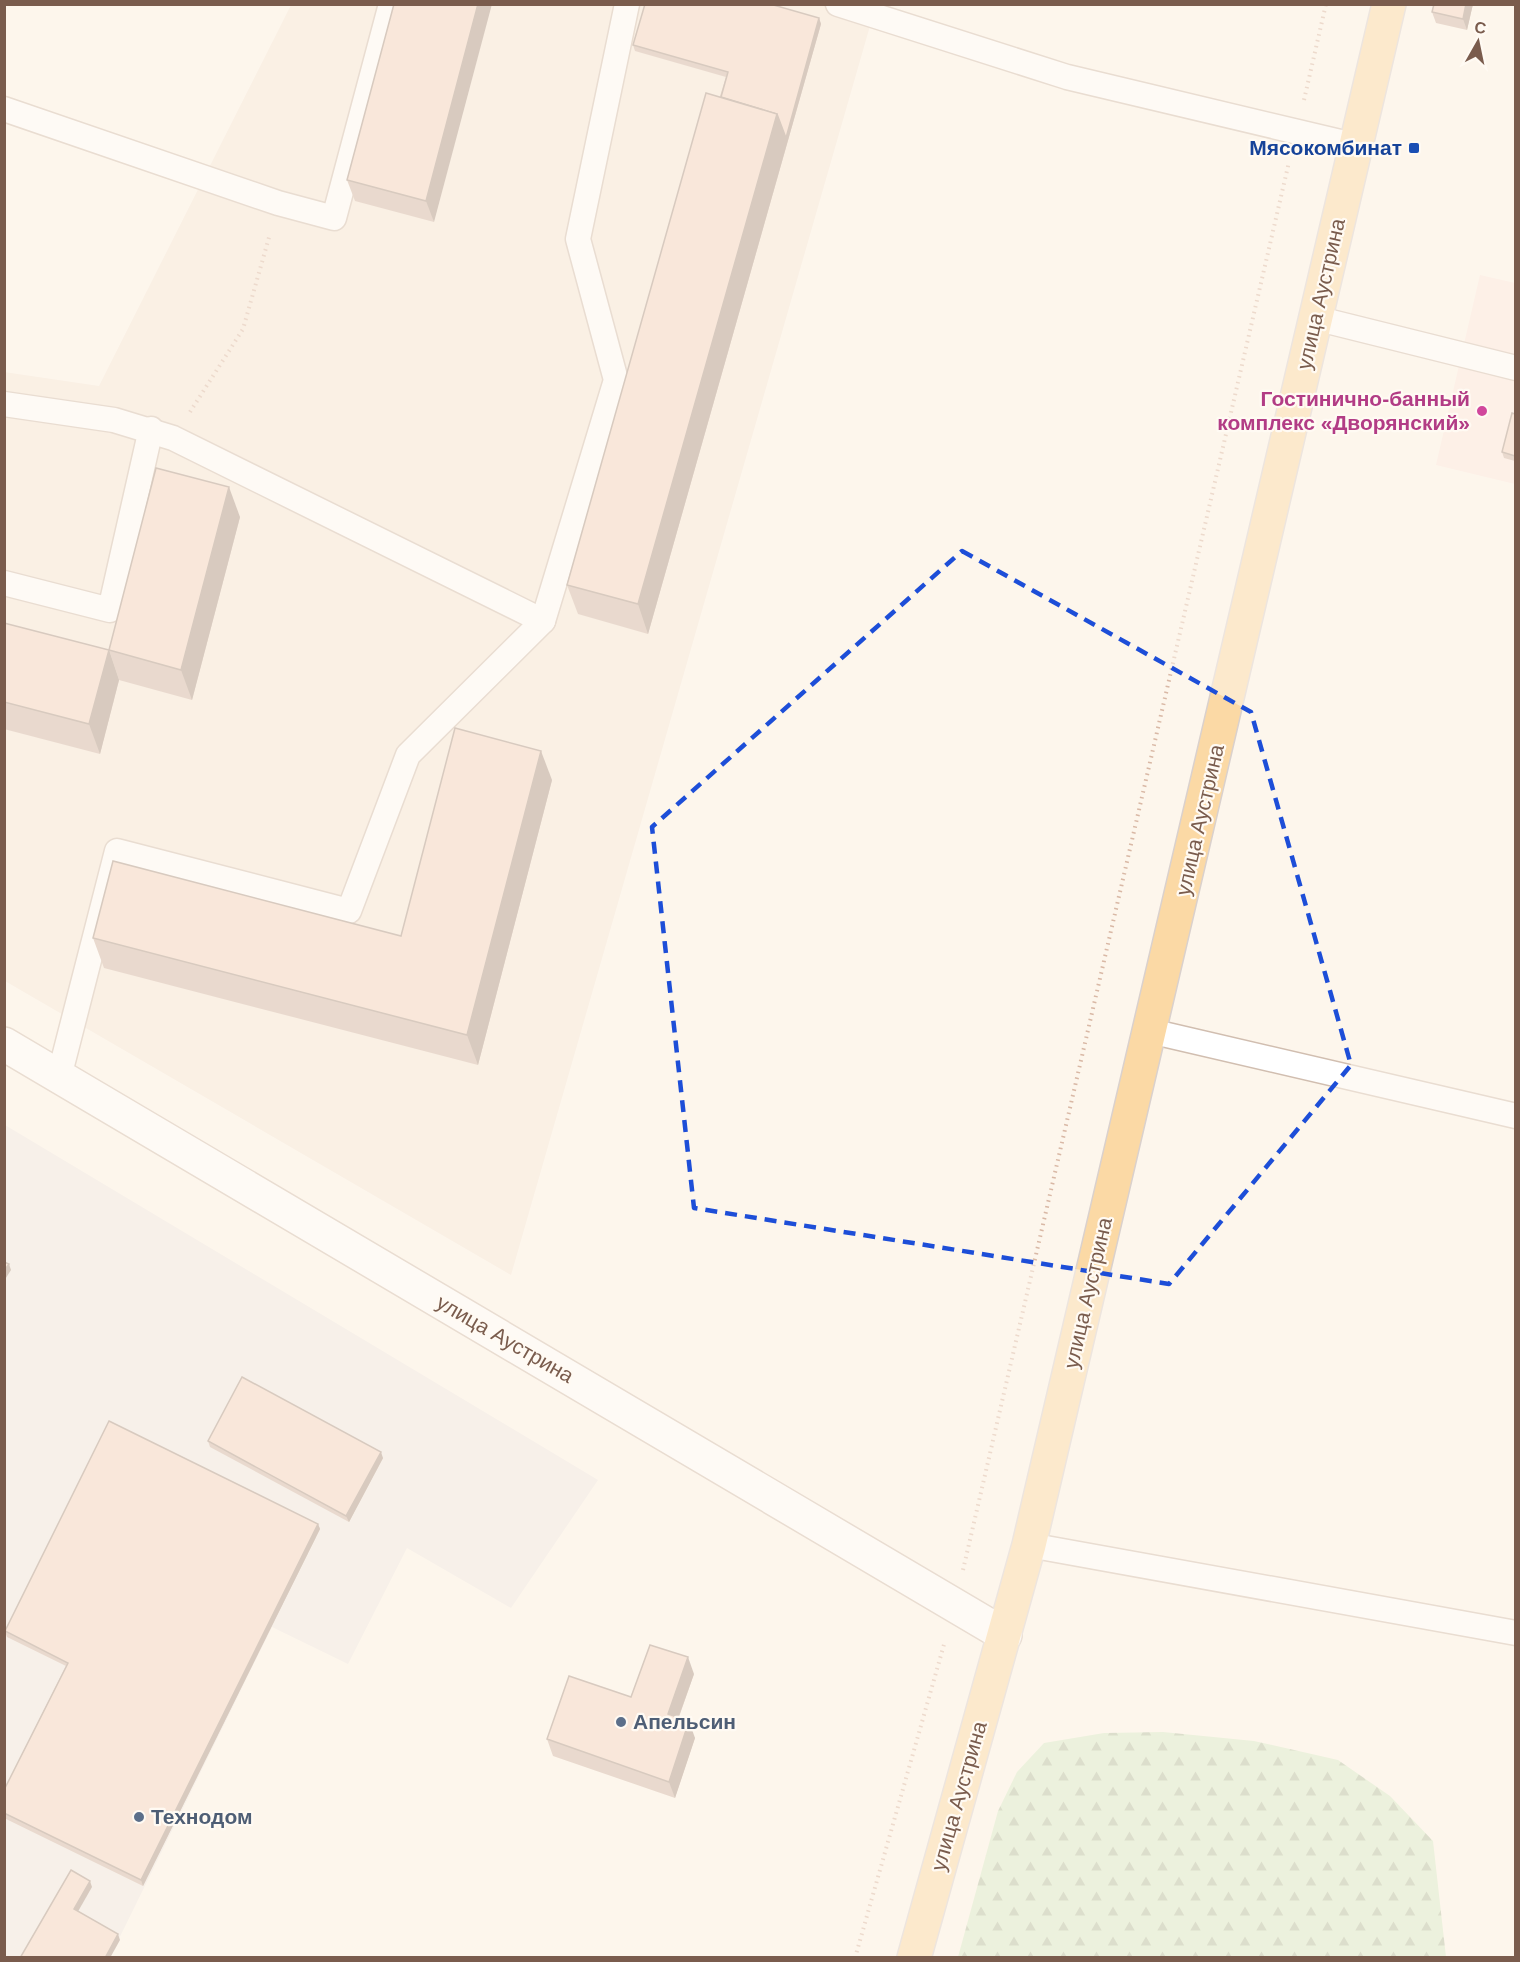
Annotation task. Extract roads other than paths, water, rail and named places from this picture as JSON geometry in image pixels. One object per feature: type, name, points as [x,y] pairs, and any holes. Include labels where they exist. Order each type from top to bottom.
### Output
[{"type":"main road","name":"улица Аустрина","points":[[914,1958],[1029,1545],[1389,4]]},
{"type":"street","name":"улица Аустрина","points":[[4,1044],[956,1603],[1005,1635]]},
{"type":"lane","points":[[4,109],[278,203],[334,218],[392,4]]},
{"type":"lane","points":[[59,1077],[117,851],[349,911],[408,755],[543,621],[616,381],[578,239],[627,4]]},
{"type":"lane","points":[[838,4],[1067,78],[1357,146]]},
{"type":"lane","points":[[1316,318],[1515,368]]},
{"type":"lane","points":[[4,404],[114,420],[162,434],[543,621]]},
{"type":"lane","points":[[4,583],[110,610],[162,434]]},
{"type":"lane","points":[[1150,1031],[1515,1116]]},
{"type":"lane","points":[[1029,1545],[1515,1633]]},
{"type":"place","name":"Мясокомбинат","points":[[1414,148]]},
{"type":"place","name":"Гостинично-банный комплекс «Дворянский»","points":[[1482,411]]},
{"type":"place","name":"Апельсин","points":[[621,1722]]},
{"type":"place","name":"Технодом","points":[[139,1817]]}]
